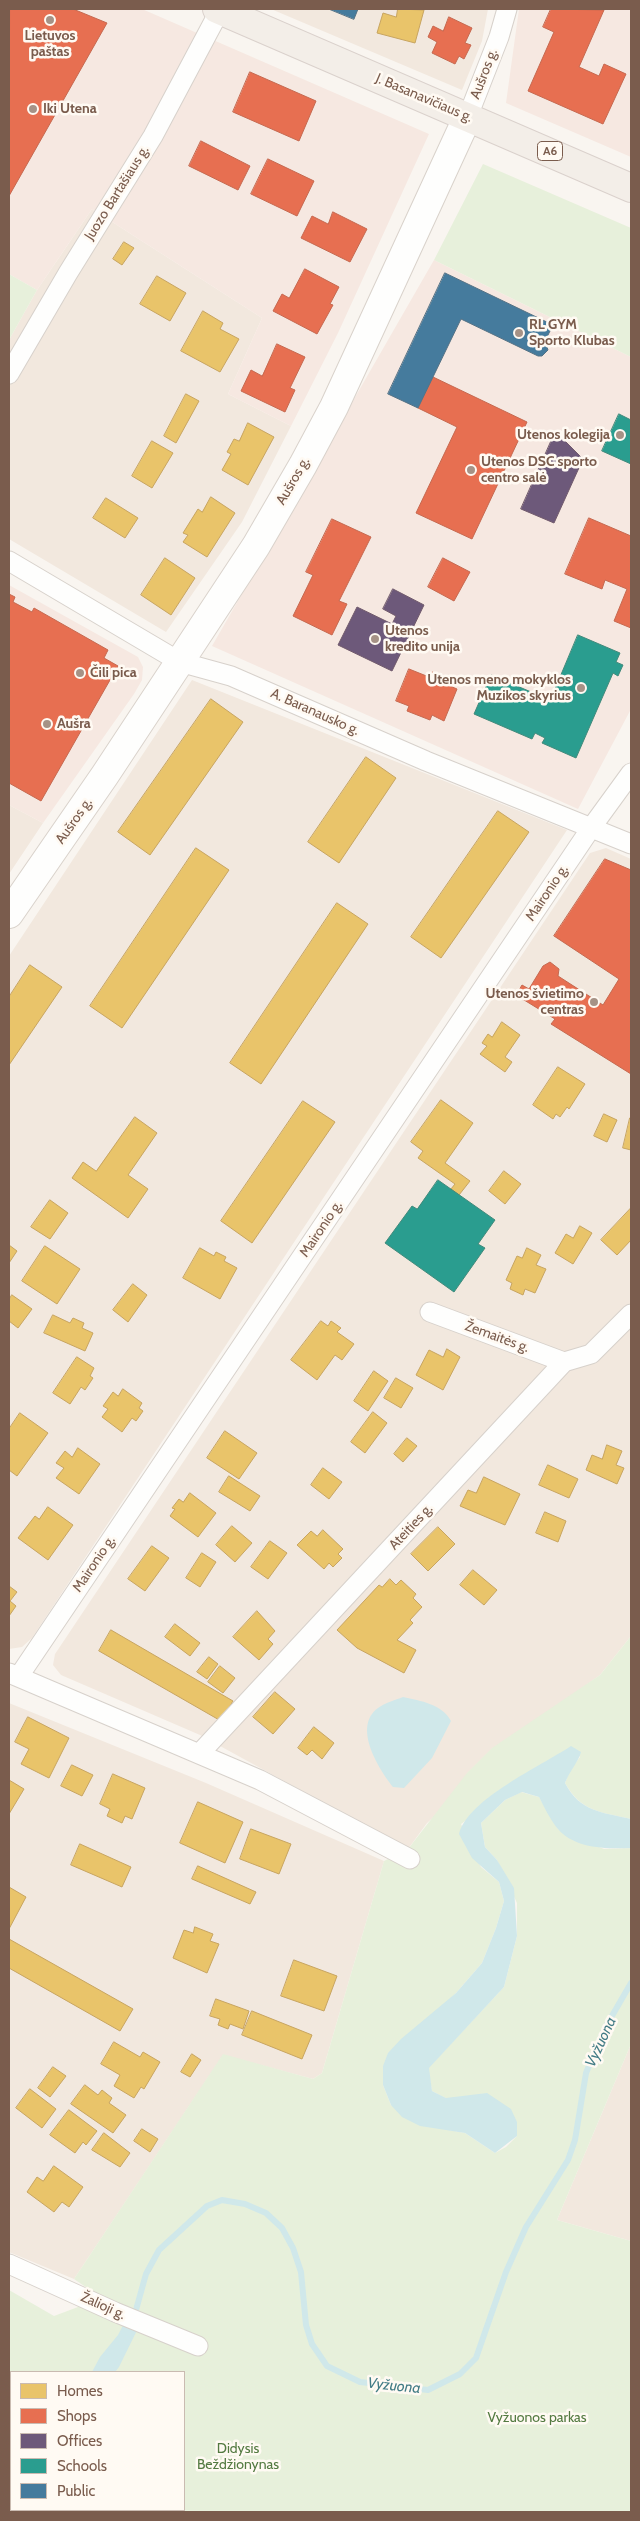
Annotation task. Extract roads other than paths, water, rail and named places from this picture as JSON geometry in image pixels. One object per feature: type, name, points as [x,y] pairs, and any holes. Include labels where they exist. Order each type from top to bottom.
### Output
[{"type":"main road","name":"J. Basanavičiaus g.","points":[[219,9],[631,188]]},
{"type":"street","name":"Juozo Bartašiaus g.","points":[[9,374],[68,272],[153,136],[219,9]]},
{"type":"street","name":"Aušros g.","points":[[9,914],[105,775],[256,546],[334,407],[468,116],[499,37],[507,9]]},
{"type":"street","name":"A. Baranausko g.","points":[[9,561],[180,662],[231,676],[426,762],[631,844]]},
{"type":"street","name":"Maironio g.","points":[[14,1674],[591,828],[631,773]]},
{"type":"street","name":"Žemaitės g.","points":[[430,1312],[564,1362]]},
{"type":"street","points":[[564,1362],[591,1354],[631,1314]]},
{"type":"street","name":"Ateities g.","points":[[200,1754],[564,1362]]},
{"type":"street","points":[[14,1674],[260,1780],[410,1859]]},
{"type":"street","name":"Žalioji g.","points":[[9,2264],[154,2329],[198,2346]]},
{"type":"water","points":[[403,1697],[437,1707],[451,1721],[432,1758],[404,1788],[393,1787],[381,1770],[371,1748],[367,1726],[371,1716],[378,1708]]},
{"type":"water","points":[[571,1746],[581,1752],[565,1783],[571,1793],[585,1805],[601,1812],[631,1819],[631,1848],[602,1848],[572,1840],[557,1828],[539,1797],[522,1792],[505,1800],[481,1823],[485,1847],[497,1860],[514,1888],[517,1936],[504,1987],[429,2068],[432,2091],[446,2098],[487,2093],[511,2109],[517,2122],[517,2136],[495,2153],[465,2133],[420,2126],[402,2117],[391,2105],[383,2085],[383,2066],[388,2053],[401,2039],[456,1993],[482,1963],[496,1928],[504,1901],[499,1882],[472,1858],[459,1834],[465,1821],[490,1796]]},
{"type":"water","points":[[132,2308],[145,2314],[116,2371],[93,2371],[100,2357],[118,2335]]},
{"type":"waterway","name":"Vyžuona","points":[[134,2317],[146,2274],[159,2250],[207,2206],[222,2200],[245,2204],[266,2213],[282,2228],[293,2248],[301,2272],[306,2325],[312,2344],[327,2366],[360,2382],[428,2390],[460,2374],[476,2358],[506,2272],[526,2227],[568,2160],[575,2140],[586,2073],[605,2028],[631,1983]]},
{"type":"place","name":"Lietuvos paštas","points":[[50,20]]},
{"type":"place","name":"Iki Utena","points":[[33,109]]},
{"type":"place","name":"RL GYM Sporto Klubas","points":[[519,333]]},
{"type":"place","name":"Utenos kolegija","points":[[620,435]]},
{"type":"place","name":"Utenos DSC sporto centro salė","points":[[471,470]]},
{"type":"place","name":"Utenos kredito unija","points":[[375,639]]},
{"type":"place","name":"Čili pica","points":[[80,673]]},
{"type":"place","name":"Utenos meno mokyklos Muzikos skyrius","points":[[581,688]]},
{"type":"place","name":"Aušra","points":[[47,724]]},
{"type":"place","name":"Utenos švietimo centras","points":[[594,1002]]},
{"type":"park label","name":"Vyžuonos parkas","points":[[537,2418]]},
{"type":"park label","name":"Didysis Beždžionynas","points":[[238,2458]]}]
